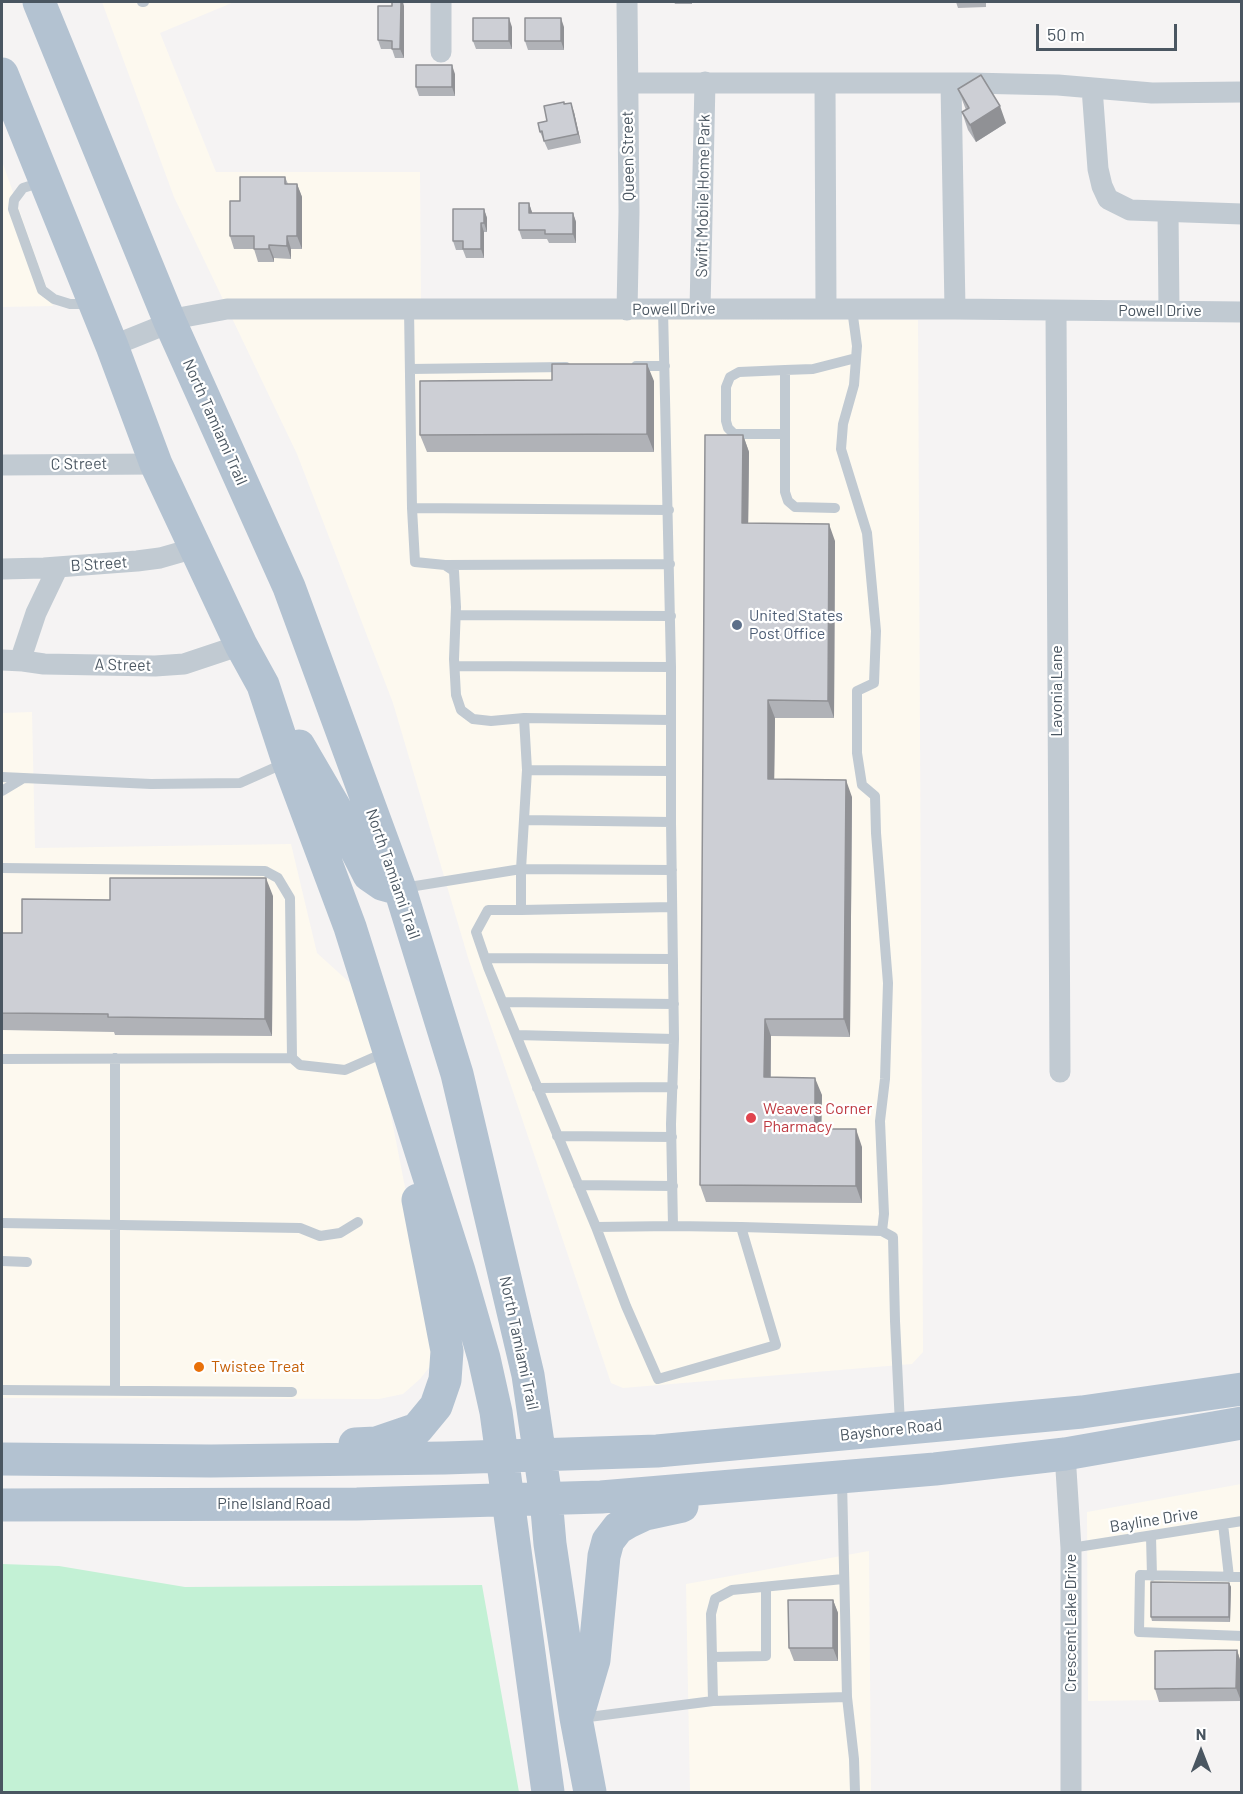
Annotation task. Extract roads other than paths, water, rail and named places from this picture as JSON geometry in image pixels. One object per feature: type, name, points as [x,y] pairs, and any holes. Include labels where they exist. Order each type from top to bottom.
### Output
[{"type":"main road","name":"North Tamiami Trail","points":[[39,2],[170,322],[289,587],[400,888],[457,1074],[528,1375],[546,1498],[550,1545],[576,1718],[590,1792]]},
{"type":"main road","points":[[2,74],[112,346],[156,464],[241,645],[334,806],[369,875],[382,884],[400,888]]},
{"type":"main road","points":[[263,685],[288,761],[350,927],[459,1271],[484,1358],[503,1456],[548,1792]]},
{"type":"main road","points":[[211,1461],[303,1448],[376,1443],[417,1429],[436,1406],[445,1380],[447,1351],[389,1051]]},
{"type":"main road","name":"Bayshore Road","points":[[539,1455],[657,1451],[1082,1412],[1242,1389]]},
{"type":"main road","points":[[546,1498],[601,1497],[935,1469],[1065,1454],[1242,1423]]},
{"type":"main road","points":[[2,1460],[211,1461],[539,1455]]},
{"type":"main road","points":[[576,1718],[594,1660],[604,1556],[608,1541],[618,1528],[645,1514],[792,1482]]},
{"type":"main road","name":"Pine Island Road","points":[[2,1505],[357,1504],[546,1498]]},
{"type":"street","points":[[441,2],[441,52]]},
{"type":"street","name":"Queen Street","points":[[627,2],[629,212],[627,310]]},
{"type":"street","name":"Swift Mobile Home Park","points":[[700,309],[705,82]]},
{"type":"street","points":[[628,83],[951,83],[1058,85],[1152,93],[1242,92]]},
{"type":"street","points":[[825,83],[826,309]]},
{"type":"street","points":[[951,83],[955,309]]},
{"type":"street","points":[[1092,88],[1098,169],[1108,199],[1130,210],[1242,214]]},
{"type":"street","points":[[1168,212],[1169,311]]},
{"type":"street","name":"Powell Drive","points":[[112,346],[184,317],[226,309],[955,309],[1242,312]]},
{"type":"street","name":"Lavonia Lane","points":[[1056,311],[1060,1072]]},
{"type":"street","name":"C Street","points":[[2,465],[156,464]]},
{"type":"street","name":"B Street","points":[[2,569],[137,561],[160,558],[195,548]]},
{"type":"street","points":[[10,660],[58,567]]},
{"type":"street","name":"A Street","points":[[10,660],[44,664],[156,666],[184,664],[241,645]]},
{"type":"street","name":"Crescent Lake Drive","points":[[1065,1454],[1071,1548],[1071,1792]]},
{"type":"lane","points":[[45,181],[23,188],[14,200],[13,209],[42,290],[54,299],[70,304],[94,301]]},
{"type":"lane","points":[[409,309],[415,562],[445,565],[670,564]]},
{"type":"lane","points":[[663,309],[670,564],[674,1004],[673,1226]]},
{"type":"lane","points":[[852,309],[857,346],[854,385],[843,424],[841,449],[867,533],[876,631],[874,683],[857,691],[857,753],[861,785],[875,796],[888,983],[885,1079],[880,1121],[884,1214],[882,1231]]},
{"type":"lane","points":[[785,434],[734,434],[728,428],[726,387],[730,377],[739,372],[813,369],[856,358]]},
{"type":"lane","points":[[631,366],[665,366]]},
{"type":"lane","points":[[410,369],[573,367]]},
{"type":"lane","points":[[785,370],[785,492],[788,501],[795,507],[835,508]]},
{"type":"lane","points":[[412,508],[669,510]]},
{"type":"lane","points":[[445,565],[454,571],[456,695],[461,711],[472,719],[671,720]]},
{"type":"lane","points":[[456,615],[670,616]]},
{"type":"lane","points":[[455,666],[671,667]]},
{"type":"lane","points":[[521,910],[527,770],[524,718]]},
{"type":"lane","points":[[2,777],[151,784],[240,783],[288,761]]},
{"type":"lane","points":[[527,770],[671,771]]},
{"type":"lane","points":[[2,791],[23,778]]},
{"type":"lane","points":[[524,820],[671,822]]},
{"type":"lane","points":[[2,868],[265,871],[278,878],[290,898],[292,1058]]},
{"type":"lane","points":[[400,888],[521,869],[672,870]]},
{"type":"lane","points":[[672,907],[488,910],[476,932],[537,1088],[658,1379],[776,1345],[741,1227]]},
{"type":"lane","points":[[485,958],[673,959]]},
{"type":"lane","points":[[504,1002],[674,1004]]},
{"type":"lane","points":[[516,1035],[674,1039]]},
{"type":"lane","points":[[2,1059],[292,1058],[300,1065],[345,1070],[389,1051]]},
{"type":"lane","points":[[115,1391],[116,1058]]},
{"type":"lane","points":[[537,1088],[673,1087]]},
{"type":"lane","points":[[557,1136],[672,1137]]},
{"type":"lane","points":[[578,1185],[673,1186]]},
{"type":"lane","points":[[2,1223],[300,1228],[320,1236],[340,1233],[358,1222]]},
{"type":"lane","points":[[596,1227],[673,1226],[882,1231],[893,1237],[900,1429]]},
{"type":"lane","points":[[2,1261],[27,1262]]},
{"type":"lane","points":[[2,1390],[292,1392]]},
{"type":"lane","points":[[842,1478],[847,1697],[855,1792]]},
{"type":"lane","name":"Bayline Drive","points":[[1071,1548],[1242,1521]]},
{"type":"lane","points":[[1223,1524],[1229,1576]]},
{"type":"lane","points":[[1151,1536],[1152,1576]]},
{"type":"lane","points":[[1242,1577],[1140,1575],[1139,1632],[1242,1636]]},
{"type":"lane","points":[[713,1701],[711,1614],[715,1599],[732,1590],[843,1579]]},
{"type":"lane","points":[[712,1657],[766,1656],[766,1587]]},
{"type":"lane","points":[[576,1718],[713,1701],[847,1697]]},
{"type":"place","name":"United States Post Office","points":[[737,625]]},
{"type":"place","name":"Weavers Corner Pharmacy","points":[[751,1118]]},
{"type":"place","name":"Twistee Treat","points":[[199,1367]]}]
